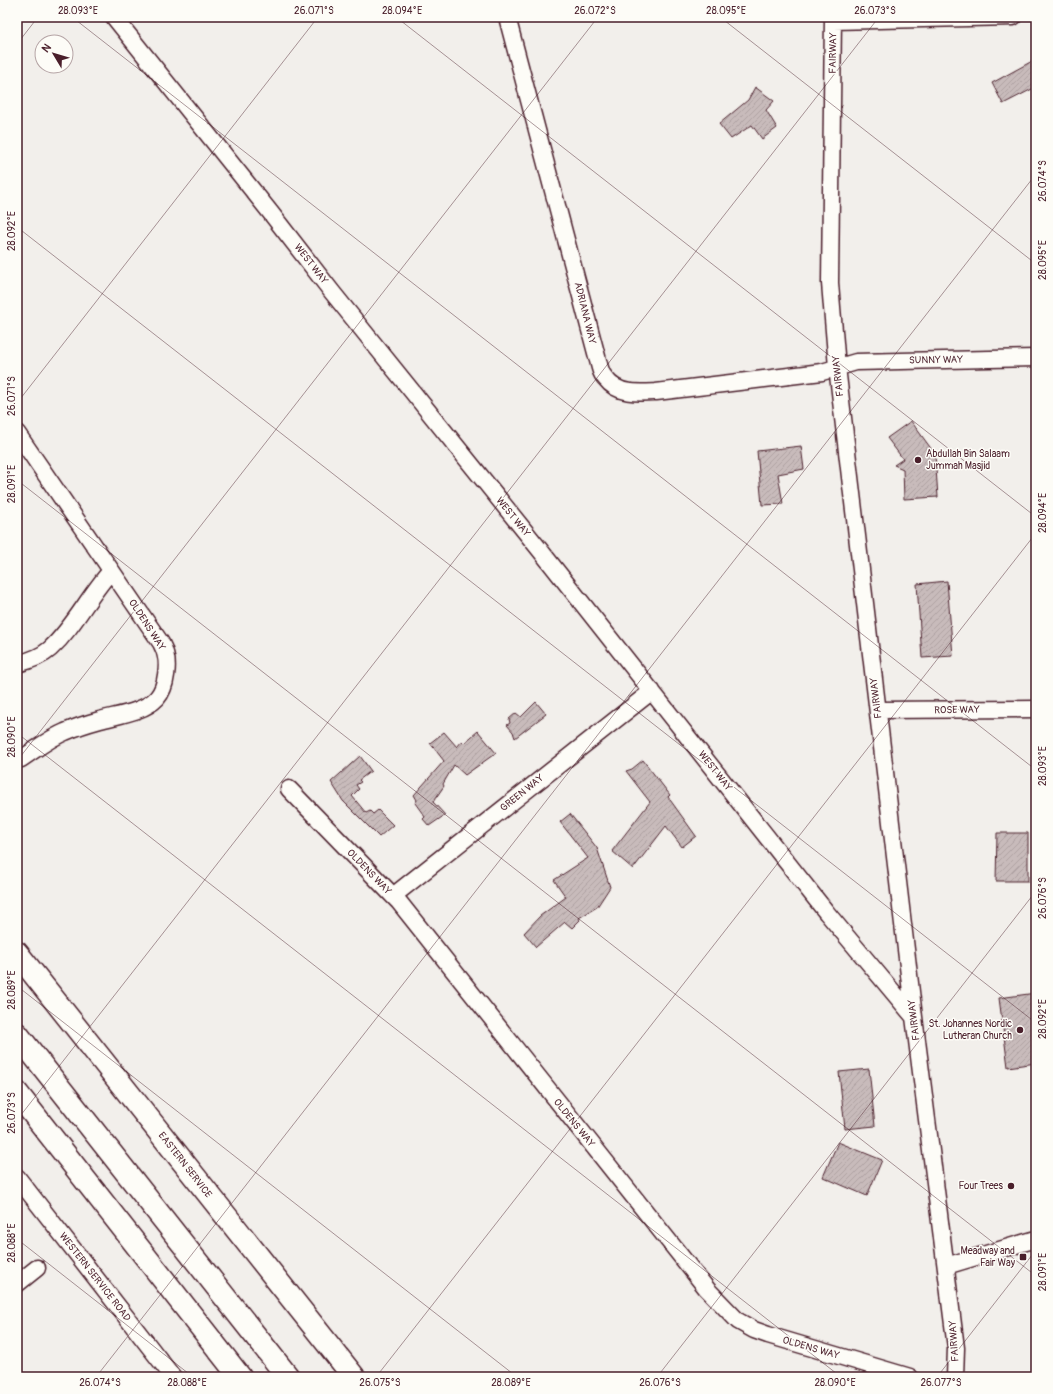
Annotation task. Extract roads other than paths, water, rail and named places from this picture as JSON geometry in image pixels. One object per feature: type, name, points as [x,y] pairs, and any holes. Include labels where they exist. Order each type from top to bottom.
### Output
[{"type":"main road","name":"EASTERN SERVICE","points":[[17,953],[354,1377]]},
{"type":"main road","points":[[17,1034],[288,1377]]},
{"type":"main road","points":[[17,1093],[240,1377]]},
{"type":"street","name":"WEST WAY","points":[[114,17],[652,690],[828,913],[914,1017]]},
{"type":"street","name":"ADRIANA WAY","points":[[507,17],[595,351],[600,368],[606,380],[617,388],[625,391],[637,393],[656,392],[822,372],[837,367]]},
{"type":"street","points":[[833,19],[1013,17]]},
{"type":"street","name":"FAIRWAY","points":[[833,19],[830,283],[837,367],[914,1017],[956,1348],[955,1377]]},
{"type":"street","name":"SUNNY WAY","points":[[837,367],[856,362],[871,361],[1036,358]]},
{"type":"street","name":"OLDENS WAY","points":[[17,433],[165,651],[167,660],[167,670],[162,691],[157,698],[150,703],[129,713],[66,731],[21,759]]},
{"type":"street","points":[[17,664],[33,660],[49,650],[63,635],[97,587],[111,571]]},
{"type":"street","name":"GREEN WAY","points":[[393,896],[652,690]]},
{"type":"street","name":"ROSE WAY","points":[[878,710],[1036,709]]},
{"type":"street","name":"OLDENS WAY","points":[[289,789],[393,896],[707,1289],[730,1315],[744,1325],[768,1335],[910,1377]]},
{"type":"street","name":"WESTERN SERVICE ROAD","points":[[17,1177],[173,1377]]},
{"type":"street","points":[[946,1266],[1036,1239]]},
{"type":"street","points":[[17,1284],[37,1268]]},
{"type":"place","name":"Abdullah Bin Salaam Jummah Masjid","points":[[918,460]]},
{"type":"place","name":"St. Johannes Nordic Lutheran Church","points":[[1020,1030]]},
{"type":"place","name":"Four Trees","points":[[1011,1186]]},
{"type":"place","name":"Meadway and Fair Way","points":[[1023,1257]]}]
